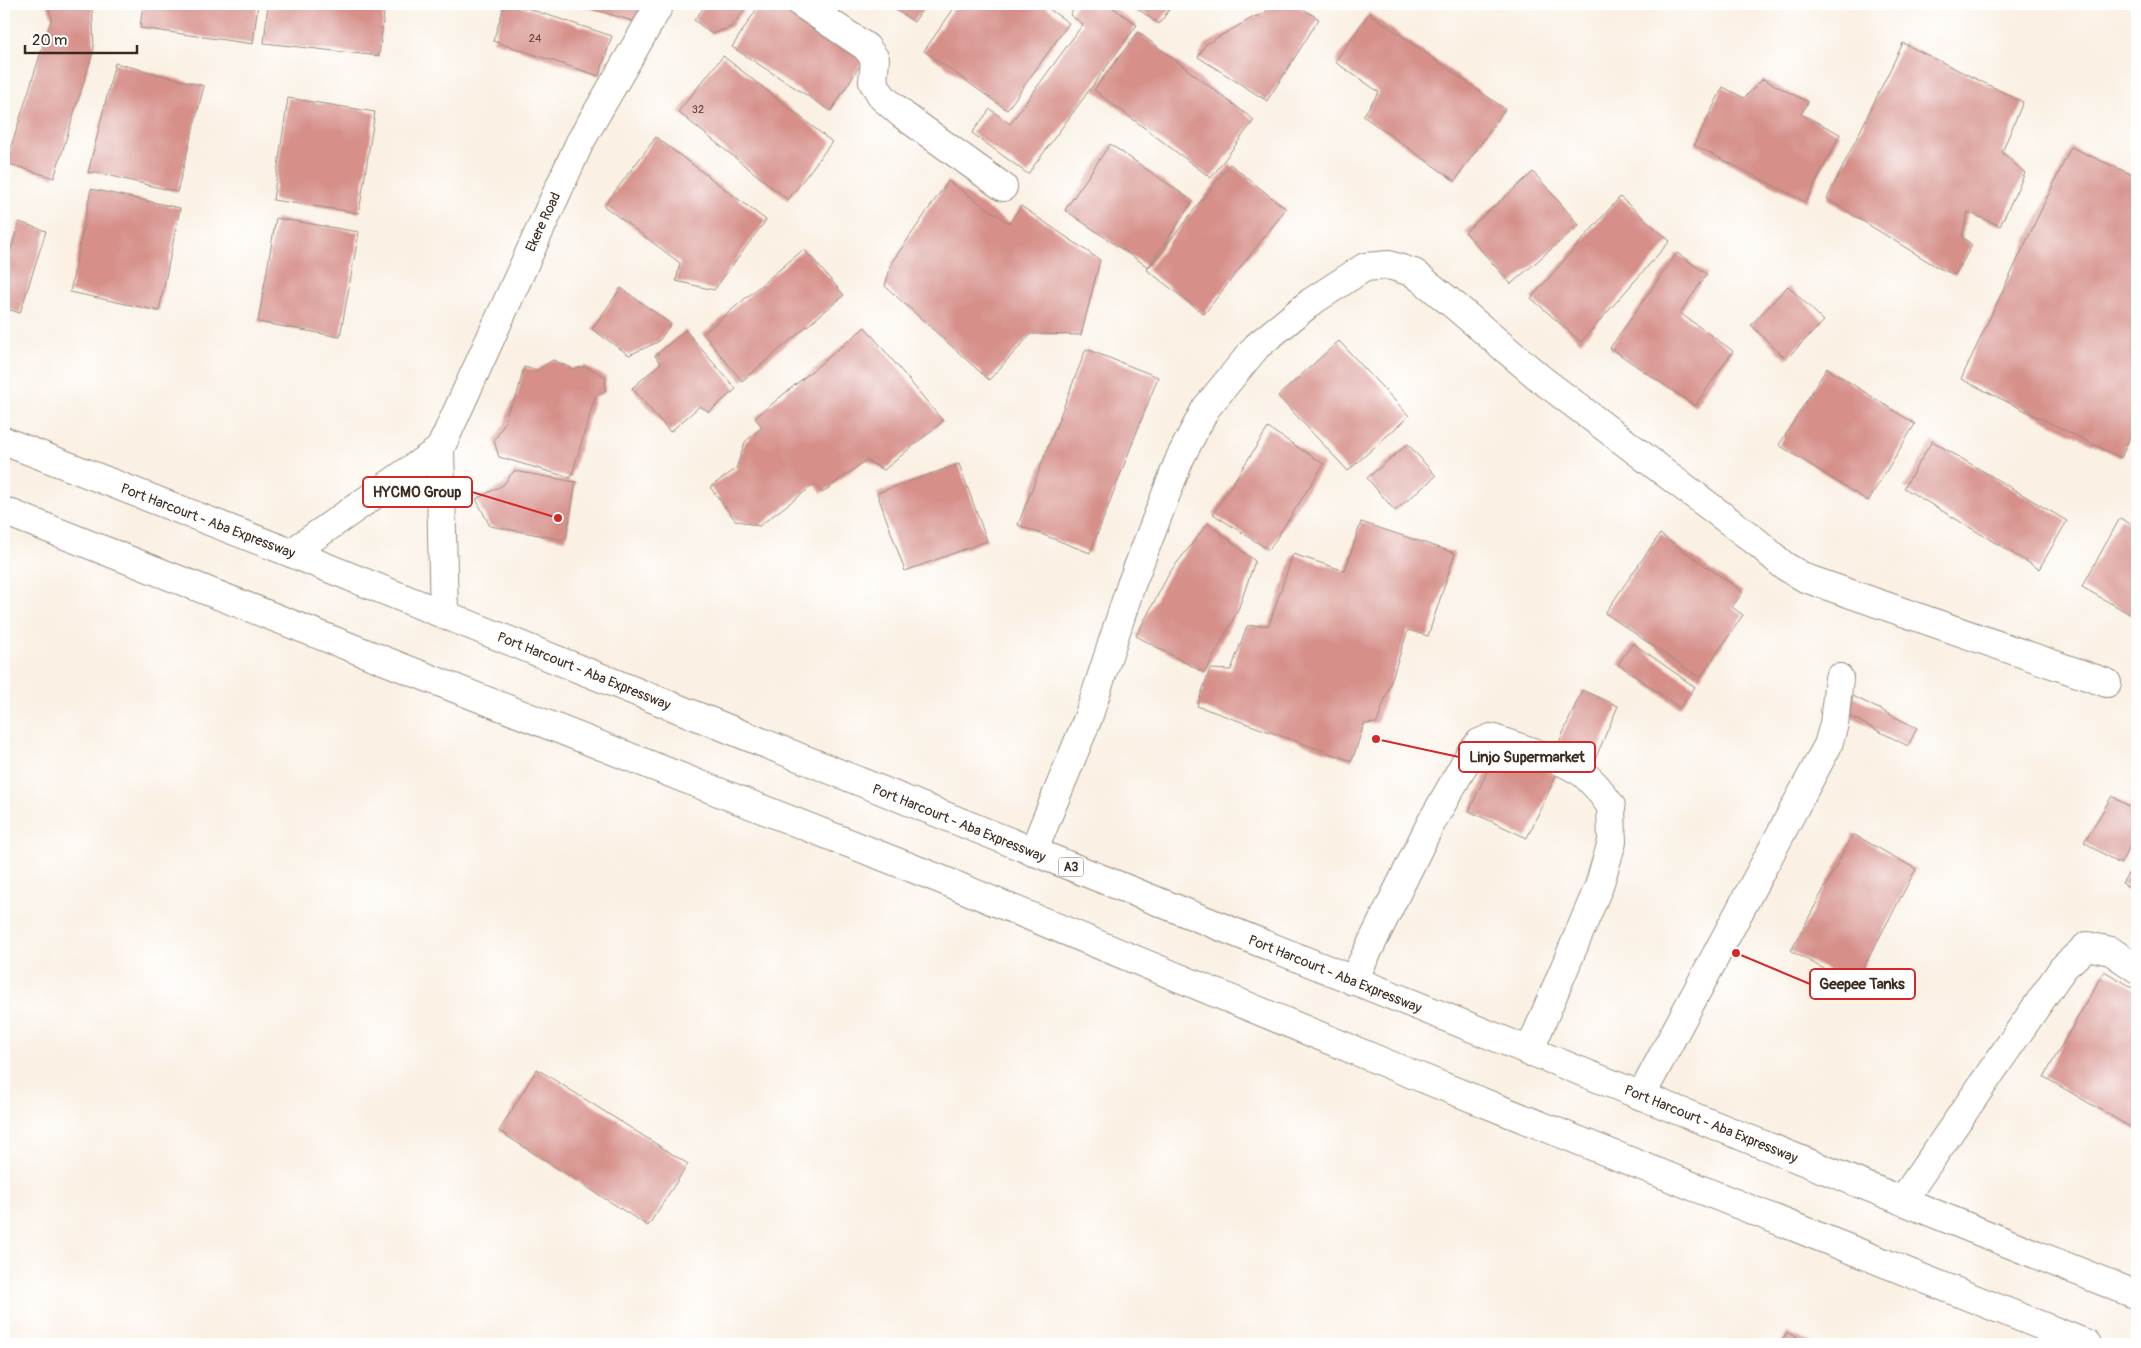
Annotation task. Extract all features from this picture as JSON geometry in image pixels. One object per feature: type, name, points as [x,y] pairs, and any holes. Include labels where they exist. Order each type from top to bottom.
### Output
[{"type":"main road","name":"Ekere Road","points":[[444,615],[440,449],[580,142],[660,4]]},
{"type":"main road","points":[[802,4],[866,47],[875,58],[873,82],[883,98],[903,116],[1003,187]]},
{"type":"main road","points":[[1033,852],[1088,718],[1131,585],[1180,458],[1206,408],[1257,346],[1311,302],[1365,267],[1389,265],[1414,273],[1541,379],[1758,543],[1783,564],[1805,578],[2107,683]]},
{"type":"main road","name":"Port Harcourt - Aba Expressway","points":[[4,441],[291,553],[2137,1295]]},
{"type":"main road","points":[[291,553],[440,449]]},
{"type":"main road","points":[[4,511],[940,879],[1407,1072],[2087,1344]]},
{"type":"main road","points":[[1641,1096],[1828,744],[1834,724],[1839,678]]},
{"type":"main road","points":[[1353,981],[1431,823],[1470,754],[1479,743],[1491,738],[1565,763],[1583,773],[1596,786],[1611,806],[1612,842],[1599,886],[1529,1052]]},
{"type":"main road","points":[[1902,1201],[2063,968],[2087,946],[2111,951],[2137,969]]},
{"type":"building","points":[[46,4],[92,4],[94,49],[54,178],[6,163],[52,17]]},
{"type":"building","points":[[143,4],[258,4],[253,44],[140,28]]},
{"type":"building","points":[[268,4],[385,4],[379,56],[264,43]]},
{"type":"building","points":[[505,4],[514,4],[612,36],[599,76],[493,41]]},
{"type":"building","points":[[575,4],[642,4],[636,22]]},
{"type":"building","points":[[707,4],[749,4],[731,27],[712,34],[694,20]]},
{"type":"building","points":[[760,4],[777,4],[864,59],[831,111],[732,47]]},
{"type":"building","points":[[888,4],[926,4],[914,22]]},
{"type":"building","points":[[957,4],[1042,4],[1069,23],[1007,110],[924,51]]},
{"type":"building","points":[[1077,4],[1108,4],[1137,25],[1028,174],[972,133],[990,109],[1010,124],[1083,24],[1070,15]]},
{"type":"building","points":[[1131,4],[1173,4],[1159,24]]},
{"type":"building","points":[[1272,4],[1295,4],[1319,19],[1267,101],[1198,57],[1206,44],[1252,18],[1265,13]]},
{"type":"building","points":[[1369,13],[1505,109],[1455,181],[1363,116],[1379,92],[1335,62]]},
{"type":"building","points":[[1138,32],[1254,120],[1211,178],[1094,90]]},
{"type":"building","points":[[1903,43],[2023,102],[2002,152],[2025,173],[2000,226],[1968,212],[1962,237],[1972,245],[1955,275],[1937,267],[1827,199]]},
{"type":"building","points":[[723,56],[832,142],[788,200],[678,112]]},
{"type":"building","points":[[115,63],[204,86],[177,192],[95,172],[88,173]]},
{"type":"building","points":[[1763,79],[1808,102],[1801,114],[1840,134],[1806,202],[1694,145],[1723,87],[1744,98]]},
{"type":"building","points":[[288,98],[375,112],[359,213],[273,200]]},
{"type":"building","points":[[656,137],[766,220],[714,290],[676,281],[680,263],[604,206]]},
{"type":"building","points":[[1110,144],[1193,201],[1148,267],[1065,210]]},
{"type":"building","points":[[2071,147],[2137,177],[2137,420],[2121,458],[1961,379]]},
{"type":"building","points":[[1230,164],[1286,209],[1204,314],[1147,270]]},
{"type":"building","points":[[1533,172],[1579,225],[1511,284],[1465,232]]},
{"type":"building","points":[[948,181],[1009,223],[1021,206],[1100,260],[1081,335],[1031,334],[989,380],[885,286],[892,262]]},
{"type":"building","points":[[91,189],[180,208],[159,311],[70,292]]},
{"type":"building","points":[[1620,197],[1670,241],[1581,342],[1531,298]]},
{"type":"building","points":[[276,218],[359,232],[340,337],[258,322]]},
{"type":"building","points":[[19,222],[46,231],[20,313],[4,308],[4,273]]},
{"type":"building","points":[[804,249],[844,295],[742,381],[703,334]]},
{"type":"building","points":[[1677,253],[1707,274],[1680,313],[1733,351],[1695,406],[1610,348]]},
{"type":"building","points":[[1788,286],[1824,321],[1786,359],[1751,325]]},
{"type":"building","points":[[621,288],[671,324],[658,342],[629,355],[592,329]]},
{"type":"building","points":[[865,327],[943,421],[884,470],[866,460],[822,493],[815,484],[759,526],[735,520],[710,487],[736,469],[745,442],[762,427],[755,418]]},
{"type":"building","points":[[685,330],[736,389],[709,412],[700,406],[670,432],[632,388],[661,363],[655,356]]},
{"type":"building","points":[[1339,341],[1409,416],[1348,471],[1278,396]]},
{"type":"building","points":[[1086,349],[1158,377],[1090,553],[1018,525]]},
{"type":"building","points":[[553,360],[573,369],[585,366],[606,377],[605,392],[595,397],[571,478],[499,457],[494,441],[517,395],[524,367],[537,370]]},
{"type":"building","points":[[1827,368],[1915,424],[1868,501],[1779,445]]},
{"type":"building","points":[[1268,428],[1324,464],[1269,550],[1213,514]]},
{"type":"building","points":[[1932,441],[2067,521],[2039,569],[1904,488]]},
{"type":"building","points":[[1408,444],[1436,476],[1395,511],[1367,478]]},
{"type":"building","points":[[959,464],[987,541],[905,571],[877,493]]},
{"type":"building","points":[[514,471],[576,482],[566,540],[490,526],[476,499],[503,485]]},
{"type":"building","points":[[2120,518],[2137,528],[2137,618],[2082,587]]},
{"type":"building","points":[[1361,522],[1455,553],[1428,636],[1408,630],[1377,723],[1364,724],[1352,761],[1197,706],[1210,669],[1231,670],[1247,626],[1269,625],[1293,554],[1345,571]]},
{"type":"building","points":[[1208,523],[1255,561],[1238,610],[1205,673],[1136,636],[1170,572]]},
{"type":"building","points":[[1660,534],[1743,592],[1732,607],[1743,615],[1700,678],[1605,613]]},
{"type":"building","points":[[1633,643],[1695,687],[1680,708],[1618,664]]},
{"type":"building","points":[[1582,690],[1618,706],[1593,764],[1557,747]]},
{"type":"building","points":[[1853,696],[1917,728],[1908,746],[1849,716]]},
{"type":"building","points":[[1498,748],[1556,776],[1527,838],[1469,811]]},
{"type":"building","points":[[2112,796],[2137,811],[2137,834],[2120,864],[2084,842]]},
{"type":"building","points":[[1853,834],[1916,869],[1854,985],[1791,951]]},
{"type":"building","points":[[2137,859],[2137,893],[2122,883]]},
{"type":"building","points":[[2104,971],[2137,990],[2137,1131],[2044,1077]]},
{"type":"building","points":[[537,1069],[688,1164],[648,1226],[499,1131]]},
{"type":"building","points":[[1787,1333],[1815,1344],[1780,1344]]},
{"type":"place","name":"HYCMO Group","points":[[558,518]]},
{"type":"place","name":"Linjo Supermarket","points":[[1376,739]]},
{"type":"place","name":"Geepee Tanks","points":[[1736,953]]}]
